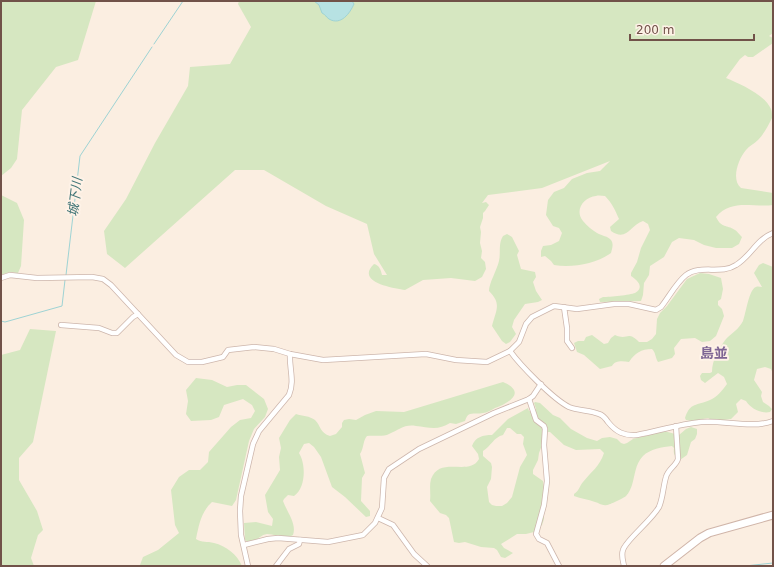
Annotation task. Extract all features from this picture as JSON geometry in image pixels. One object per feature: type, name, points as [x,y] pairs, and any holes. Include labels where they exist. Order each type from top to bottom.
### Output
[{"type":"street","points":[[1,278],[10,275],[37,278],[92,277],[107,281],[176,355],[188,362],[202,362],[223,357],[228,350],[254,347],[274,349],[290,354],[323,360],[426,354],[456,360],[481,362],[492,360],[510,350],[519,342],[526,324],[532,317],[554,306],[577,309],[614,304],[629,304],[658,310],[682,278],[689,272],[698,270],[724,270],[734,266],[743,260],[759,241],[773,233]]},
{"type":"street","points":[[564,307],[567,341],[572,348]]},
{"type":"street","points":[[61,325],[99,328],[112,333],[117,333],[138,314]]},
{"type":"street","points":[[510,350],[515,358],[541,384],[562,402],[570,407],[600,414],[614,429],[622,434],[637,435],[702,422],[748,424],[773,422]]},
{"type":"street","points":[[248,566],[241,535],[241,496],[253,444],[259,431],[291,391],[292,383],[289,361],[290,354]]},
{"type":"street","points":[[244,545],[268,539],[328,542],[363,535],[371,528],[378,518],[383,504],[384,478],[389,469],[419,449],[494,413],[529,400],[541,384]]},
{"type":"street","points":[[529,400],[536,420],[544,426],[545,429],[544,445],[547,481],[544,505],[536,534],[547,543],[559,566]]},
{"type":"street","points":[[624,566],[622,551],[652,518],[660,506],[666,476],[670,468],[677,463],[676,426]]},
{"type":"street","points":[[664,566],[700,538],[709,533],[773,514]]},
{"type":"street","points":[[378,518],[393,525],[408,546],[427,566]]},
{"type":"street","points":[[277,565],[289,549],[299,544],[300,540]]},
{"type":"green space","points":[[1,1],[96,1],[78,60],[56,67],[22,110],[17,159],[11,168],[1,176]]},
{"type":"green space","points":[[239,1],[773,1],[773,33],[769,36],[773,38],[773,43],[753,57],[748,57],[745,55],[740,59],[726,78],[745,86],[757,94],[768,104],[771,110],[772,118],[764,133],[747,149],[740,159],[736,180],[741,188],[773,193],[773,205],[743,205],[722,211],[716,217],[718,221],[722,225],[732,228],[738,232],[742,237],[739,244],[732,248],[716,248],[704,245],[694,240],[679,238],[672,242],[664,257],[650,266],[649,275],[644,283],[641,301],[600,302],[599,299],[603,297],[632,294],[638,291],[640,286],[631,276],[631,273],[650,230],[648,224],[643,221],[625,234],[616,234],[611,231],[610,227],[619,219],[615,210],[605,196],[592,197],[584,201],[580,209],[580,217],[591,229],[611,240],[613,245],[611,253],[598,260],[584,264],[561,266],[554,265],[545,256],[541,257],[541,251],[543,246],[551,245],[559,241],[562,233],[559,228],[553,226],[546,215],[548,200],[554,192],[564,188],[572,179],[587,173],[600,171],[610,161],[542,188],[488,195],[482,203],[486,202],[489,205],[483,213],[480,227],[480,243],[482,251],[481,258],[485,262],[486,269],[482,277],[475,281],[451,278],[423,280],[405,290],[385,286],[372,280],[369,275],[369,270],[374,264],[380,268],[382,275],[387,275],[374,254],[367,224],[326,206],[264,170],[235,170],[125,268],[107,254],[104,231],[126,199],[155,143],[188,86],[190,67],[230,64],[251,27],[238,4]]},
{"type":"green space","points":[[1,195],[17,203],[24,220],[21,266],[18,273],[10,272],[1,275]]},
{"type":"green space","points":[[507,234],[512,237],[519,251],[517,255],[521,269],[535,272],[536,277],[533,282],[536,291],[542,300],[525,304],[514,320],[512,327],[516,334],[510,342],[506,344],[502,341],[492,326],[497,304],[496,300],[489,291],[490,284],[499,261],[501,239]]},
{"type":"green space","points":[[763,263],[773,267],[773,374],[771,369],[765,367],[757,369],[754,380],[762,392],[761,396],[763,402],[772,409],[770,412],[760,412],[741,399],[736,404],[738,412],[731,419],[714,421],[708,418],[692,421],[686,420],[685,418],[689,409],[694,405],[715,397],[727,384],[724,377],[718,373],[705,383],[701,380],[700,376],[702,373],[712,372],[716,354],[726,339],[743,321],[751,292],[756,287],[762,287],[754,273],[759,265]]},
{"type":"green space","points":[[700,273],[721,278],[723,289],[718,305],[722,309],[724,316],[716,336],[710,341],[702,342],[695,338],[681,339],[674,348],[675,354],[672,358],[658,362],[652,349],[648,349],[639,352],[629,362],[617,362],[612,366],[600,369],[584,355],[577,352],[574,343],[584,341],[586,337],[592,335],[604,344],[608,343],[615,335],[619,337],[630,336],[639,342],[647,342],[652,339],[656,334],[657,319],[660,313],[687,279]]},
{"type":"green space","points":[[30,329],[56,331],[33,442],[19,458],[19,480],[37,511],[43,530],[38,535],[31,558],[34,566],[1,566],[1,355],[20,350]]},
{"type":"green space","points":[[196,378],[212,380],[227,387],[246,385],[264,399],[268,409],[265,417],[254,429],[249,441],[236,500],[232,506],[212,502],[203,514],[196,539],[218,544],[227,548],[234,554],[242,566],[141,566],[143,557],[158,550],[179,533],[175,525],[171,490],[179,477],[189,470],[200,470],[208,462],[209,452],[231,427],[240,420],[251,418],[255,411],[252,405],[243,399],[224,405],[219,417],[211,420],[191,421],[186,414],[188,401],[186,390]]},
{"type":"green space","points":[[503,382],[514,390],[515,393],[513,397],[506,403],[486,412],[469,414],[465,421],[456,424],[450,423],[437,428],[408,426],[387,435],[367,436],[360,454],[365,473],[362,478],[361,501],[370,511],[370,516],[366,517],[332,487],[321,457],[309,443],[304,444],[299,453],[304,469],[303,482],[298,492],[294,496],[288,495],[283,501],[293,522],[293,535],[283,537],[267,534],[250,543],[245,540],[244,523],[256,522],[272,526],[273,519],[268,512],[265,495],[280,470],[279,457],[281,448],[279,438],[290,420],[296,414],[315,420],[324,433],[330,436],[336,434],[342,427],[344,420],[356,420],[376,411],[404,412]]},
{"type":"green space","points":[[534,403],[540,403],[553,415],[560,418],[571,429],[587,438],[597,441],[602,438],[610,437],[617,439],[624,444],[633,439],[664,431],[679,435],[691,427],[697,429],[697,434],[695,439],[691,442],[687,455],[680,460],[675,455],[674,448],[672,446],[656,449],[643,456],[638,463],[632,486],[627,495],[608,505],[602,505],[579,498],[574,496],[574,494],[598,465],[604,453],[600,449],[576,450],[564,445],[550,432],[547,432],[538,460],[533,470],[533,474],[543,481],[544,519],[542,525],[534,532],[517,534],[501,544],[504,548],[513,553],[505,558],[501,557],[494,548],[481,547],[465,542],[454,542],[449,518],[440,513],[430,501],[430,484],[435,472],[441,468],[462,467],[474,464],[479,459],[478,454],[472,446],[475,440],[486,435],[492,435],[508,419],[528,408],[529,411],[535,410]],"holes":[[[507,428],[510,428],[517,434],[521,434],[524,437],[523,444],[527,455],[520,467],[512,497],[502,506],[496,506],[489,502],[487,487],[491,479],[492,467],[491,463],[483,456],[483,451],[497,438],[503,435]]]},
{"type":"water","points":[[314,1],[352,1],[354,4],[344,18],[333,21],[322,13],[319,5]]},
{"type":"waterway","name":"城下川","points":[[154,44],[183,1]]},
{"type":"waterway","name":"城下川","points":[[66,275],[80,156],[152,47]]},
{"type":"waterway","name":"城下川","points":[[1,321],[5,322],[62,306],[65,280]]},
{"type":"waterway","points":[[745,566],[773,563]]},
{"type":"district","name":"島並","points":[[714,353]]}]
